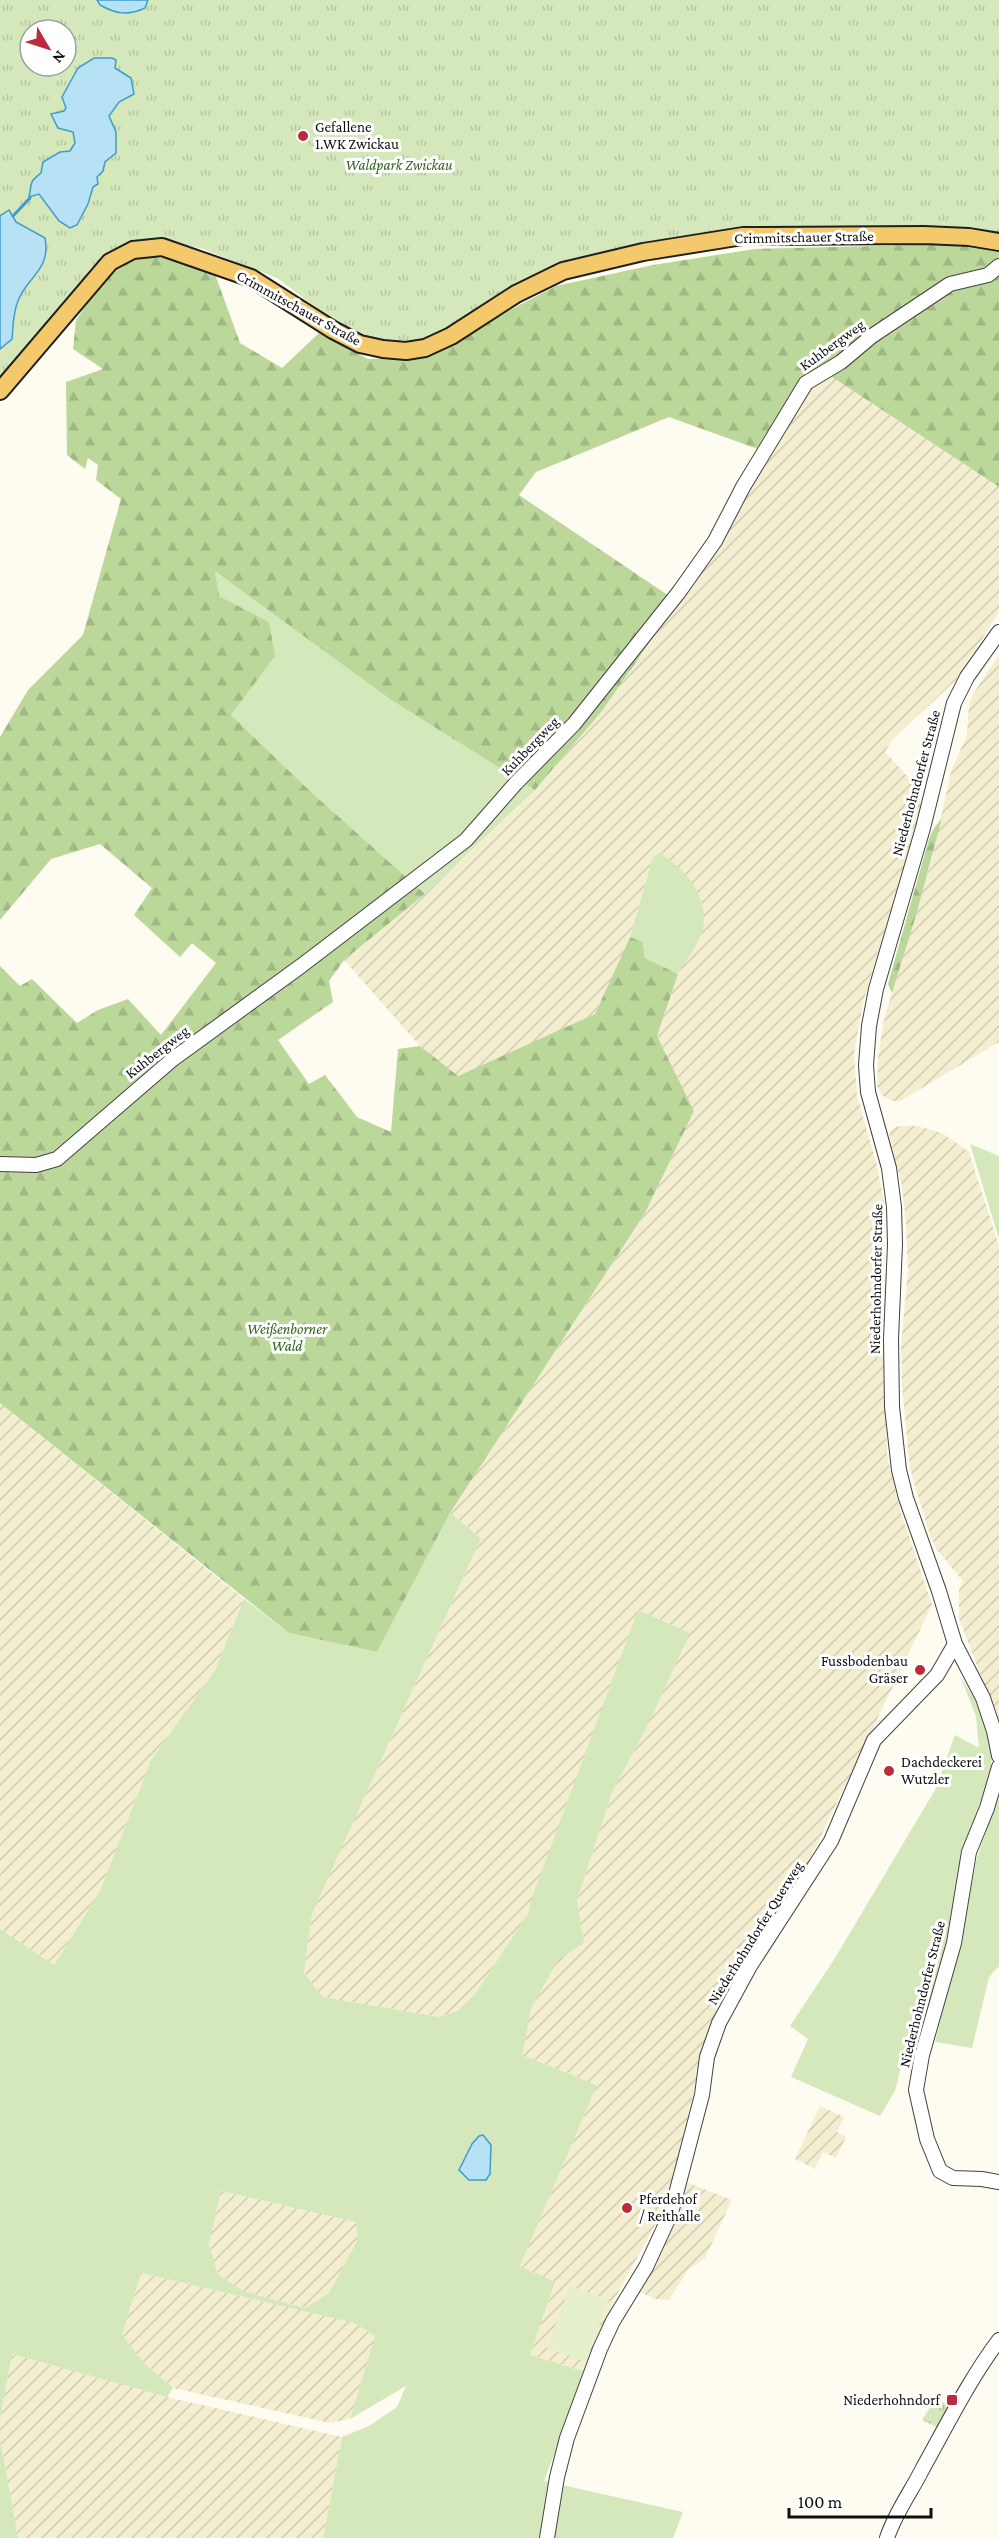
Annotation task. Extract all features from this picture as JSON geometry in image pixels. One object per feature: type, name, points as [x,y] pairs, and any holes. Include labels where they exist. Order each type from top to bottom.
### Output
[{"type":"main road","name":"Crimmitschauer Straße","points":[[0,391],[110,262],[133,250],[162,247],[207,261],[251,278],[333,330],[360,344],[406,351],[425,348],[451,336],[516,294],[563,271],[643,252],[743,236],[924,235],[969,237],[999,242]]},
{"type":"street","name":"Kuhbergweg","points":[[0,1164],[36,1165],[57,1159],[173,1059],[302,966],[466,840],[516,783],[574,724],[679,592],[715,541],[743,488],[806,383],[841,362],[872,336],[950,284],[987,275],[999,266]]},
{"type":"street","name":"Niederhohndorfer Straße","points":[[999,632],[967,677],[954,703],[923,828],[876,990],[868,1026],[866,1065],[868,1092],[888,1168],[894,1208],[892,1407],[899,1470],[906,1498],[955,1644],[983,1698],[994,1731],[999,1756]]},
{"type":"street","name":"Niederhohndorfer Querweg","points":[[547,2538],[557,2477],[567,2438],[600,2349],[613,2320],[646,2267],[671,2213],[702,2095],[707,2057],[719,2023],[750,1966],[831,1841],[874,1740],[937,1675],[955,1644]]},
{"type":"street","name":"Niederhohndorfer Straße","points":[[999,1767],[987,1809],[969,1852],[954,1943],[922,2055],[916,2090],[927,2139],[940,2171],[953,2178],[999,2182]]},
{"type":"street","points":[[887,2538],[894,2518],[964,2395],[999,2340]]},
{"type":"shaded area","points":[[817,367],[999,487],[999,612],[956,680],[892,740],[885,752],[918,788],[921,808],[864,999],[854,1053],[857,1096],[876,1162],[885,1207],[884,1354],[887,1455],[901,1513],[932,1605],[805,1869],[711,2022],[666,2205],[614,2300],[586,2372],[530,2355],[555,2283],[520,2266],[597,2085],[521,2055],[531,2009],[558,1959],[584,1943],[577,1900],[613,1790],[645,1731],[530,1903],[529,1912],[475,1994],[457,2011],[439,2017],[323,1997],[304,1973],[312,1914],[481,1538],[450,1513],[645,1213],[694,1111],[657,1036],[678,974],[703,929],[653,857],[630,937],[595,1014],[458,1077],[420,1046],[344,960],[425,894],[535,790],[602,711],[722,542]]},
{"type":"shaded area","points":[[999,655],[999,1042],[900,1101],[891,1101],[882,1095],[877,1086],[878,1057],[884,1020],[932,858],[951,772],[967,735],[969,704],[973,694]]},
{"type":"shaded area","points":[[917,1126],[942,1133],[969,1152],[999,1246],[999,1722],[959,1619],[959,1590],[963,1581],[937,1550],[930,1535],[910,1469],[902,1386],[901,1346],[908,1270],[906,1222],[902,1187],[889,1133],[893,1128]]},
{"type":"shaded area","points":[[0,1403],[244,1599],[215,1670],[151,1760],[100,1891],[54,1965],[0,1929]]},
{"type":"shaded area","points":[[820,2106],[844,2117],[837,2132],[846,2137],[836,2158],[823,2152],[815,2169],[795,2159]]},
{"type":"shaded area","points":[[686,2182],[732,2200],[705,2258],[688,2270],[669,2300],[656,2299],[639,2292]]},
{"type":"shaded area","points":[[221,2191],[356,2222],[357,2241],[329,2293],[305,2308],[243,2291],[218,2274],[209,2243]]},
{"type":"shaded area","points":[[141,2273],[356,2323],[376,2336],[350,2419],[330,2423],[173,2388],[145,2364],[122,2335]]},
{"type":"shaded area","points":[[12,2354],[167,2397],[342,2437],[323,2538],[18,2538],[0,2438],[0,2420]]},
{"type":"green space","name":"Waldpark Zwickau","points":[[0,0],[999,0],[999,235],[747,228],[639,244],[561,268],[510,288],[428,341],[377,340],[333,320],[277,278],[203,249],[173,242],[127,246],[83,280],[0,382]]},
{"type":"green space","name":"Weißenborner Wald","points":[[962,244],[999,250],[999,487],[817,367],[769,453],[669,417],[536,472],[519,495],[678,602],[602,711],[535,790],[391,700],[215,571],[219,596],[269,622],[275,656],[231,715],[311,792],[425,894],[344,960],[329,981],[333,1002],[278,1040],[309,1084],[325,1075],[357,1117],[391,1132],[398,1049],[420,1046],[458,1076],[595,1014],[630,937],[642,942],[645,958],[678,974],[657,1036],[694,1111],[645,1213],[450,1513],[377,1652],[289,1633],[0,1403],[0,966],[20,986],[32,979],[77,1023],[98,1010],[128,999],[161,1035],[216,963],[192,943],[180,957],[134,915],[152,888],[100,844],[51,859],[0,920],[0,737],[28,690],[83,635],[121,499],[96,480],[98,465],[88,458],[85,469],[67,455],[66,382],[103,369],[73,349],[76,320],[107,274],[143,255],[184,261],[215,274],[240,343],[282,368],[319,333],[368,359],[418,357],[449,347],[506,312],[556,286],[653,265],[755,249]]},
{"type":"green space","points":[[215,570],[391,700],[535,790],[425,894],[311,792],[231,715],[269,622],[218,596]]},
{"type":"green space","points":[[942,818],[892,993],[888,984],[929,839]]},
{"type":"green space","points":[[660,853],[678,867],[693,885],[699,895],[704,917],[701,934],[678,974],[645,958],[630,937],[653,857]]},
{"type":"green space","points":[[970,1144],[999,1156],[999,1239]]},
{"type":"green space","points":[[450,1513],[481,1538],[312,1914],[304,1973],[323,1997],[439,2017],[457,2011],[475,1994],[529,1912],[530,1903],[638,1610],[690,1633],[645,1731],[613,1790],[577,1900],[584,1943],[558,1960],[531,2009],[522,2055],[597,2085],[520,2266],[555,2282],[530,2355],[586,2372],[544,2481],[683,2512],[673,2538],[323,2538],[342,2437],[369,2426],[397,2407],[406,2386],[350,2419],[375,2336],[355,2323],[141,2273],[122,2335],[145,2364],[173,2388],[167,2397],[12,2354],[0,2420],[0,1929],[54,1965],[100,1891],[151,1760],[215,1670],[244,1599],[289,1633],[377,1652]],"holes":[[[221,2191],[356,2222],[357,2241],[329,2293],[305,2308],[243,2291],[218,2274],[209,2244]]]},
{"type":"green space","points":[[960,1676],[983,1713],[993,1749],[990,1774],[962,1854],[950,1932],[913,2064],[903,2059],[895,2091],[880,2116],[791,2077],[808,2039],[790,2026],[835,1958],[935,1790],[955,1735],[979,1748],[976,1716]]},
{"type":"green space","points":[[999,1794],[999,1966],[989,1977],[972,2048],[935,2042],[963,1929],[976,1861]]},
{"type":"green space","points":[[570,2286],[609,2300],[586,2362],[547,2348]]},
{"type":"green space","points":[[936,2398],[949,2406],[938,2428],[922,2420]]},
{"type":"green space","points":[[0,2438],[18,2538],[0,2538]]},
{"type":"water","points":[[97,0],[148,0],[145,8],[128,13],[106,8]]},
{"type":"water","points":[[94,58],[112,58],[116,60],[115,68],[131,78],[134,94],[119,102],[109,116],[116,132],[116,153],[105,162],[103,171],[97,177],[98,184],[93,187],[88,204],[77,225],[70,228],[59,221],[39,194],[29,197],[32,182],[41,173],[43,162],[60,152],[70,151],[75,143],[73,132],[58,128],[51,114],[64,111],[66,108],[62,97],[72,78],[78,78],[78,68]]},
{"type":"water","points":[[9,210],[16,222],[45,238],[46,249],[41,266],[22,292],[16,305],[12,339],[0,349],[0,216]]},
{"type":"water","points":[[483,2135],[491,2145],[490,2174],[486,2180],[469,2180],[459,2170],[472,2144]]},
{"type":"waterway","points":[[13,216],[30,198]]},
{"type":"place","name":"Gefallene 1.WK Zwickau","points":[[303,136]]},
{"type":"place","name":"Fussbodenbau Gräser","points":[[920,1670]]},
{"type":"place","name":"Dachdeckerei Wutzler","points":[[889,1771]]},
{"type":"place","name":"Pferdehof / Reithalle","points":[[627,2208]]},
{"type":"place","name":"Niederhohndorf","points":[[952,2400]]}]
